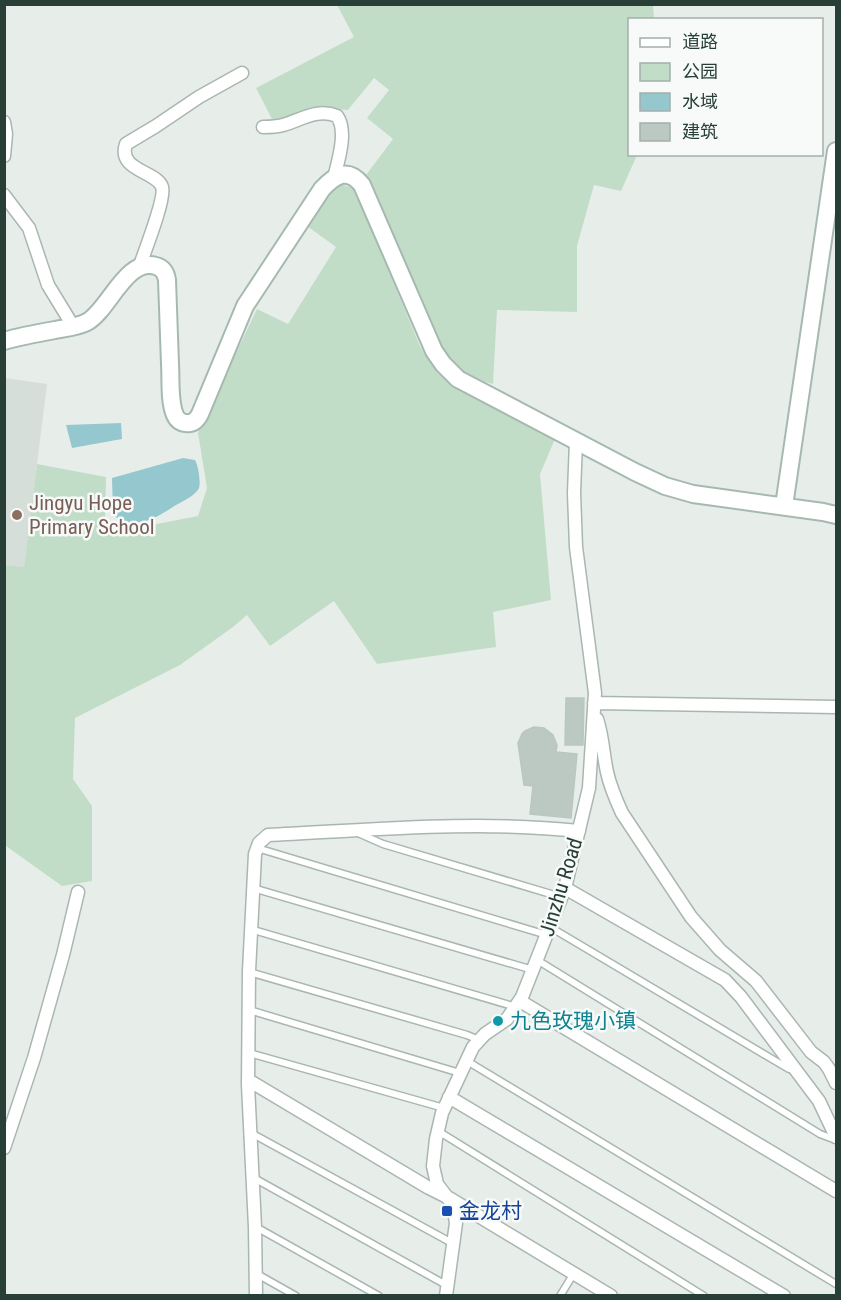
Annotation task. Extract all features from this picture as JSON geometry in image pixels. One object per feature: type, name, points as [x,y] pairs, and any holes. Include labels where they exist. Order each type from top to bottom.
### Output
[{"type":"main road","points":[[784,506],[837,151]]},
{"type":"main road","points":[[4,341],[88,321],[97,314],[129,274],[139,267],[151,265],[159,267],[166,275],[173,407],[180,422],[192,423],[200,414],[244,306],[322,189],[334,178],[350,174],[362,185],[434,351],[458,379],[650,480],[693,494],[837,515]]},
{"type":"street","points":[[139,267],[158,213],[163,191],[157,179],[140,172],[131,164],[125,152],[126,144],[193,100],[242,73]]},
{"type":"street","points":[[263,127],[285,125],[312,114],[329,113],[337,116],[340,123],[341,147],[334,178]]},
{"type":"street","points":[[4,122],[6,134],[4,156]]},
{"type":"street","points":[[4,195],[29,228],[48,285],[73,326]]},
{"type":"street","name":"Jinzhu Road","points":[[447,1291],[456,1214],[449,1198],[437,1184],[435,1175],[434,1157],[438,1130],[447,1102],[473,1047],[507,1019],[518,1004],[563,892],[589,788],[595,693],[576,538],[574,493],[576,441]]},
{"type":"street","points":[[837,707],[594,706],[602,735],[610,783],[622,813],[691,917],[720,950],[756,981],[812,1052],[824,1062],[837,1083]]},
{"type":"street","points":[[256,1296],[248,1010],[250,929],[256,848],[261,840],[268,835],[483,825],[579,831]]},
{"type":"street","points":[[4,1148],[34,1058],[78,892]]},
{"type":"street","points":[[563,892],[725,980],[741,997],[819,1101],[837,1139]]},
{"type":"street","points":[[518,1004],[837,1191]]},
{"type":"street","points":[[249,1080],[608,1295]]},
{"type":"street","points":[[447,1102],[784,1296]]},
{"type":"lane","points":[[354,831],[383,844],[563,892]]},
{"type":"lane","points":[[256,848],[548,931],[789,1069],[796,1070]]},
{"type":"lane","points":[[253,888],[535,965],[820,1134],[837,1139]]},
{"type":"lane","points":[[250,929],[518,1004]]},
{"type":"lane","points":[[249,971],[479,1040]]},
{"type":"lane","points":[[248,1010],[460,1073]]},
{"type":"lane","points":[[248,1053],[447,1102]]},
{"type":"lane","points":[[466,1061],[837,1284]]},
{"type":"lane","points":[[438,1130],[704,1296]]},
{"type":"lane","points":[[250,1132],[454,1245]]},
{"type":"lane","points":[[253,1177],[447,1291]]},
{"type":"lane","points":[[255,1227],[379,1296]]},
{"type":"lane","points":[[256,1273],[296,1296]]},
{"type":"lane","points":[[560,1296],[574,1273]]},
{"type":"shaded area","name":"Jingyu Hope Primary School","points":[[5,378],[47,384],[24,568],[5,565]]},
{"type":"green space","points":[[337,5],[653,5],[654,18],[628,18],[628,156],[637,156],[621,191],[594,185],[577,246],[577,312],[497,310],[493,384],[463,371],[450,360],[427,321],[363,179],[393,139],[367,118],[389,90],[374,78],[348,110],[319,108],[273,121],[256,88],[354,37]]},
{"type":"green space","points":[[338,183],[355,189],[419,344],[435,369],[449,381],[555,439],[540,474],[551,600],[493,612],[496,647],[377,664],[334,601],[270,646],[247,615],[180,665],[75,718],[73,779],[92,806],[92,881],[62,886],[6,846],[4,830],[4,565],[24,567],[37,464],[106,477],[105,524],[126,530],[198,516],[207,488],[198,433],[257,309],[288,324],[336,247],[307,226]]},
{"type":"water","points":[[121,423],[122,439],[72,448],[66,425]]},
{"type":"water","points":[[183,458],[196,462],[200,482],[195,493],[158,516],[145,521],[120,520],[115,516],[112,478]]},
{"type":"building","points":[[566,698],[584,698],[583,745],[565,745]]},
{"type":"building","points":[[534,727],[544,728],[553,735],[557,745],[556,752],[577,754],[571,818],[530,814],[533,786],[524,785],[518,743],[525,731]]},
{"type":"place","name":"Jingyu Hope Primary School","points":[[17,515]]},
{"type":"place","name":"九色玫瑰小镇","points":[[498,1021]]},
{"type":"place","name":"金龙村","points":[[447,1211]]}]
